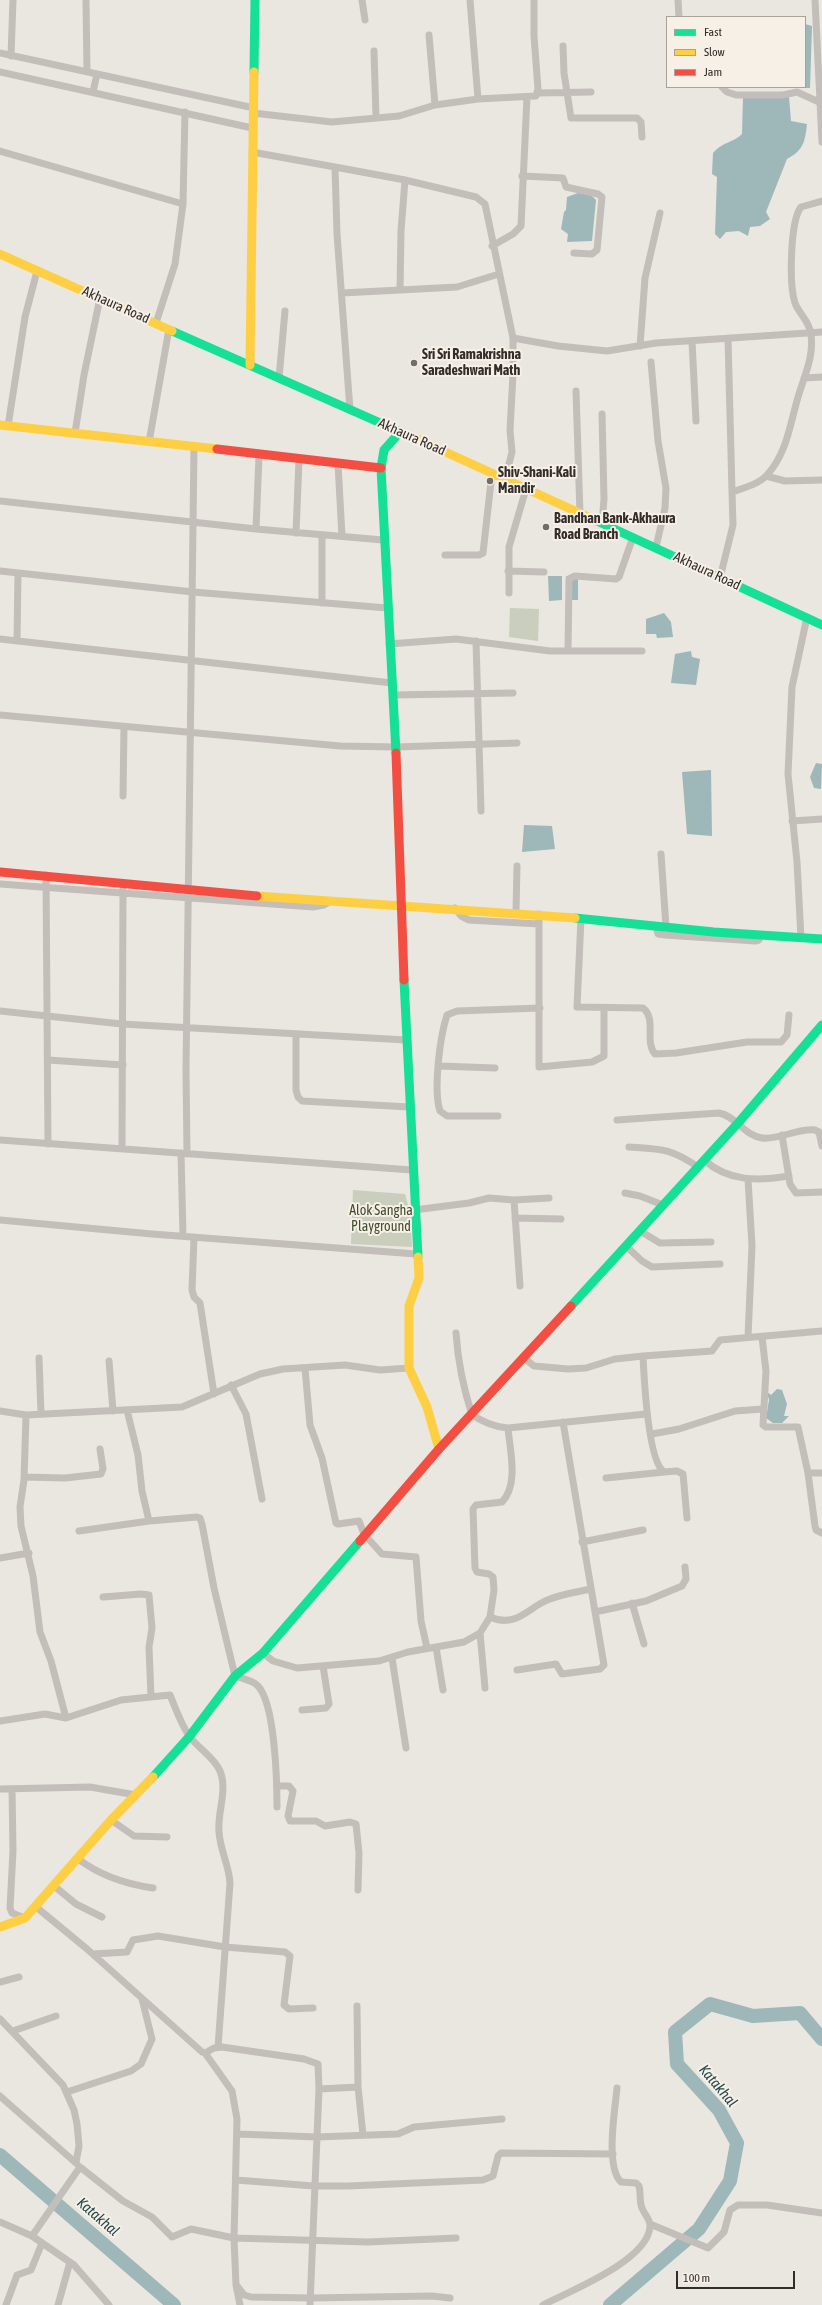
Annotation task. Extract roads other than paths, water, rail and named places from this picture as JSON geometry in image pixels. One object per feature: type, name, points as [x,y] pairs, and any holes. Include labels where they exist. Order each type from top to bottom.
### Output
[{"type":"street","points":[[11,56],[13,0]]},
{"type":"street","points":[[86,0],[87,71]]},
{"type":"street","points":[[250,365],[252,128],[255,0]]},
{"type":"street","points":[[362,0],[366,20]]},
{"type":"street","points":[[470,0],[478,99]]},
{"type":"street","points":[[534,0],[534,36],[538,93]]},
{"type":"street","points":[[678,0],[679,16]]},
{"type":"street","points":[[815,0],[822,142]]},
{"type":"street","points":[[429,36],[435,105]]},
{"type":"street","points":[[563,46],[571,118],[637,118],[641,122],[642,137]]},
{"type":"street","points":[[374,51],[376,117]]},
{"type":"street","points":[[0,53],[87,71],[96,76],[253,111],[322,122],[399,116],[435,105],[478,99],[527,97],[536,96],[538,93],[591,92]]},
{"type":"street","points":[[0,72],[94,90],[252,128]]},
{"type":"street","points":[[94,90],[96,76]]},
{"type":"street","points":[[723,88],[727,92],[736,95],[783,95],[797,92],[819,102]]},
{"type":"street","points":[[493,245],[513,234],[521,226],[522,176],[527,97]]},
{"type":"street","points":[[156,323],[175,264],[183,204],[185,112]]},
{"type":"street","points":[[0,151],[183,204]]},
{"type":"street","points":[[252,152],[405,180],[476,197],[483,202],[513,338],[514,374],[510,430],[512,452],[505,480]]},
{"type":"street","points":[[335,167],[350,410]]},
{"type":"street","points":[[522,176],[563,178],[566,187],[602,197],[597,250],[592,254],[574,253]]},
{"type":"street","points":[[400,290],[401,231],[405,180]]},
{"type":"street","points":[[732,492],[766,476],[776,464],[784,449],[809,362],[811,333],[797,307],[792,293],[794,230],[797,214],[801,207],[822,202]]},
{"type":"street","points":[[640,346],[645,278],[660,213]]},
{"type":"street","name":"Akhaura Road","points":[[0,254],[656,547],[822,625]]},
{"type":"street","points":[[37,271],[31,293],[4,425],[259,456],[380,468]]},
{"type":"street","points":[[342,293],[452,288],[499,274]]},
{"type":"street","points":[[75,434],[100,298]]},
{"type":"street","points":[[279,378],[285,311]]},
{"type":"street","points":[[149,442],[169,329]]},
{"type":"street","points":[[513,338],[607,351],[692,341],[822,332]]},
{"type":"street","points":[[720,578],[733,525],[728,338]]},
{"type":"street","points":[[692,341],[696,421]]},
{"type":"street","points":[[651,362],[658,441],[666,488],[665,508],[656,547]]},
{"type":"street","points":[[804,378],[822,377]]},
{"type":"street","points":[[576,391],[580,514]]},
{"type":"street","points":[[602,414],[604,499],[602,523]]},
{"type":"street","points":[[400,432],[384,450],[380,468],[396,746],[406,1040],[416,1254],[419,1278],[409,1306],[409,1368],[427,1407],[439,1449]]},
{"type":"street","points":[[182,1236],[188,1028],[188,893],[194,447]]},
{"type":"street","points":[[256,529],[259,456]]},
{"type":"street","points":[[296,533],[299,460]]},
{"type":"street","points":[[338,464],[342,536]]},
{"type":"street","points":[[445,555],[479,555],[483,553],[492,473]]},
{"type":"street","points":[[766,476],[785,481],[822,480]]},
{"type":"street","points":[[509,593],[508,570],[511,538],[526,489]]},
{"type":"street","points":[[0,501],[193,523],[383,540]]},
{"type":"street","points":[[322,535],[322,603]]},
{"type":"street","points":[[568,651],[569,579],[574,576],[619,578],[633,537]]},
{"type":"street","points":[[508,570],[544,572]]},
{"type":"street","points":[[0,571],[193,592],[387,608]]},
{"type":"street","points":[[17,641],[18,573]]},
{"type":"street","points":[[801,938],[788,774],[791,693],[794,671],[807,617]]},
{"type":"street","points":[[0,639],[392,682]]},
{"type":"street","points":[[389,644],[433,639],[476,641],[526,649],[642,652]]},
{"type":"street","points":[[476,641],[481,811]]},
{"type":"street","points":[[393,695],[513,693]]},
{"type":"street","points":[[0,715],[340,746],[517,743]]},
{"type":"street","points":[[123,796],[124,726]]},
{"type":"street","points":[[792,821],[822,819]]},
{"type":"street","points":[[661,854],[666,927]]},
{"type":"street","points":[[516,912],[517,866]]},
{"type":"street","points":[[0,872],[46,875],[123,888]]},
{"type":"street","points":[[46,875],[48,1144]]},
{"type":"street","points":[[0,884],[46,888],[123,888],[516,912],[666,927],[822,939]]},
{"type":"street","points":[[122,1149],[123,888]]},
{"type":"street","points":[[455,908],[461,916],[470,920],[539,924]]},
{"type":"street","points":[[539,914],[540,1008],[538,1062],[542,1068],[592,1062],[604,1056],[604,1009]]},
{"type":"street","points":[[582,918],[576,1004],[580,1008],[604,1009],[634,1006],[643,1008],[647,1011],[651,1028],[653,1051],[660,1054],[747,1042],[781,1042],[788,1035],[789,1015]]},
{"type":"street","points":[[656,926],[658,934],[681,937],[755,941],[759,940],[761,935]]},
{"type":"street","points":[[498,1116],[447,1116],[443,1114],[438,1099],[439,1066],[442,1034],[447,1015],[457,1011],[540,1008]]},
{"type":"street","points":[[0,1011],[122,1024],[406,1040]]},
{"type":"street","points":[[0,1927],[25,1918],[110,1820],[136,1795],[189,1737],[235,1676],[263,1653],[364,1534],[439,1449],[472,1415],[523,1357],[626,1246],[644,1233],[663,1205],[739,1122],[822,1025]]},
{"type":"street","points":[[296,1034],[296,1090],[298,1097],[302,1101],[409,1107]]},
{"type":"street","points":[[48,1060],[123,1065]]},
{"type":"street","points":[[439,1066],[495,1068]]},
{"type":"street","points":[[617,1120],[712,1112],[725,1114],[739,1122],[750,1132],[762,1138],[819,1129],[818,1132],[822,1146]]},
{"type":"street","points":[[782,1135],[790,1184],[796,1193],[822,1192]]},
{"type":"street","points":[[0,1140],[412,1170]]},
{"type":"street","points":[[629,1147],[667,1150],[731,1176],[766,1181],[789,1176]]},
{"type":"street","points":[[748,1179],[752,1246],[748,1337]]},
{"type":"street","points":[[625,1193],[640,1196],[663,1205]]},
{"type":"street","points":[[414,1210],[469,1203],[489,1198],[514,1200],[549,1198]]},
{"type":"street","points":[[514,1200],[520,1286]]},
{"type":"street","points":[[515,1218],[562,1219]]},
{"type":"street","points":[[0,1220],[416,1254]]},
{"type":"street","points":[[644,1233],[656,1241],[666,1243],[711,1242]]},
{"type":"street","points":[[194,1237],[192,1290],[194,1297],[200,1303],[214,1394]]},
{"type":"street","points":[[626,1246],[642,1261],[652,1267],[720,1264]]},
{"type":"street","points":[[523,1357],[534,1366],[543,1368],[578,1369],[605,1361],[643,1356],[712,1351],[718,1341],[822,1331]]},
{"type":"street","points":[[456,1334],[458,1361],[462,1382],[472,1415],[491,1425],[508,1428],[646,1414]]},
{"type":"street","points":[[762,1337],[766,1371],[763,1425],[766,1428],[798,1427],[800,1429],[815,1526],[816,1530],[822,1533]]},
{"type":"street","points":[[643,1356],[646,1414],[658,1463],[664,1472]]},
{"type":"street","points":[[39,1358],[41,1414]]},
{"type":"street","points":[[109,1361],[113,1411]]},
{"type":"street","points":[[0,1411],[26,1415],[182,1407],[260,1374],[283,1369],[345,1365],[380,1370],[409,1368]]},
{"type":"street","points":[[305,1368],[310,1425],[322,1458],[335,1521],[338,1524],[358,1521],[364,1534],[382,1554],[416,1557],[421,1621],[427,1648]]},
{"type":"street","points":[[231,1386],[246,1414],[262,1499]]},
{"type":"street","points":[[652,1434],[679,1429],[735,1411],[763,1409]]},
{"type":"street","points":[[127,1410],[138,1454],[142,1491],[150,1521]]},
{"type":"street","points":[[26,1415],[24,1477],[20,1518],[29,1554],[40,1632],[51,1661],[66,1718]]},
{"type":"street","points":[[517,1670],[556,1664],[562,1674],[603,1668],[603,1657],[582,1542],[563,1422]]},
{"type":"street","points":[[263,1653],[283,1665],[297,1668],[322,1666],[392,1658],[427,1648],[464,1642],[480,1633],[490,1617],[494,1583],[493,1577],[477,1572],[475,1568],[473,1509],[478,1505],[502,1502],[510,1492],[512,1480],[508,1428]]},
{"type":"street","points":[[24,1477],[65,1478],[101,1474],[103,1469],[100,1449]]},
{"type":"street","points":[[606,1478],[678,1471],[683,1474],[687,1518]]},
{"type":"street","points":[[808,1473],[822,1473]]},
{"type":"street","points":[[79,1531],[150,1521],[200,1518],[235,1676]]},
{"type":"street","points":[[582,1542],[643,1530]]},
{"type":"street","points":[[0,1558],[29,1554]]},
{"type":"street","points":[[594,1612],[651,1599],[682,1586],[686,1580],[685,1567]]},
{"type":"street","points":[[490,1617],[496,1620],[515,1618],[530,1612],[549,1599],[591,1589]]},
{"type":"street","points":[[103,1597],[141,1594],[149,1595],[152,1628],[149,1647],[151,1697]]},
{"type":"street","points":[[632,1603],[644,1644]]},
{"type":"street","points":[[480,1633],[485,1688]]},
{"type":"street","points":[[436,1647],[443,1690]]},
{"type":"street","points":[[392,1658],[406,1748]]},
{"type":"street","points":[[302,1710],[326,1708],[329,1704],[322,1666]]},
{"type":"street","points":[[235,1676],[252,1681],[264,1695],[268,1711],[277,1786],[277,1807]]},
{"type":"street","points":[[0,1721],[45,1714],[66,1718],[121,1700],[170,1695],[189,1737],[209,1756],[220,1772],[223,1788],[218,1831],[221,1848],[229,1870],[230,1883],[218,2047]]},
{"type":"street","points":[[277,1786],[288,1786],[293,1790],[288,1816],[290,1821],[316,1821],[325,1826],[350,1822],[356,1824],[359,1853],[358,1890]]},
{"type":"street","points":[[0,1789],[90,1787],[136,1795]]},
{"type":"street","points":[[12,1789],[13,1850],[10,1908],[12,1913],[25,1918]]},
{"type":"street","points":[[110,1820],[134,1836],[167,1837]]},
{"type":"street","points":[[77,1858],[99,1874],[115,1878],[131,1885],[153,1888]]},
{"type":"street","points":[[54,1885],[76,1904],[102,1917]]},
{"type":"street","points":[[35,1906],[93,1954],[142,1999],[205,2053],[232,2091],[237,2120],[234,2238],[236,2285],[240,2305]]},
{"type":"street","points":[[93,1954],[127,1952],[133,1940],[152,1936],[225,1947],[281,1951],[288,1954],[290,1968],[284,2005],[289,2009],[313,2008]]},
{"type":"street","points":[[0,1982],[19,1977]]},
{"type":"street","points":[[67,2092],[132,2071],[141,2064],[152,2038],[142,1999]]},
{"type":"street","points":[[357,2006],[358,2087],[363,2135]]},
{"type":"street","points":[[13,2031],[56,2016]]},
{"type":"street","points":[[0,2019],[63,2085],[74,2110],[79,2141],[78,2165],[66,2188],[32,2236]]},
{"type":"street","points":[[205,2053],[218,2047],[288,2056],[314,2061],[319,2068],[310,2302]]},
{"type":"street","points":[[319,2089],[358,2087]]},
{"type":"street","points":[[543,2305],[591,2280],[634,2254],[647,2236],[650,2224],[640,2203],[639,2186],[636,2183],[621,2182],[617,2178],[613,2154],[617,2088]]},
{"type":"street","points":[[0,2096],[78,2165],[123,2201],[152,2217],[169,2236],[174,2237],[191,2229],[234,2238],[313,2239],[368,2242],[456,2238]]},
{"type":"street","points":[[237,2134],[317,2137],[398,2134],[414,2127],[502,2119]]},
{"type":"street","points":[[236,2180],[314,2186],[483,2180],[493,2176],[498,2156],[501,2153],[613,2154]]},
{"type":"street","points":[[650,2224],[704,2247],[710,2247],[724,2232],[730,2210],[738,2205],[767,2205],[822,2213]]},
{"type":"street","points":[[0,2222],[32,2236],[70,2262],[90,2281],[109,2305]]},
{"type":"street","points":[[6,2305],[18,2275],[31,2270],[42,2243]]},
{"type":"street","points":[[58,2305],[70,2262]]},
{"type":"street","points":[[236,2285],[244,2295],[251,2297],[310,2302],[432,2296],[450,2298]]},
{"type":"water","points":[[806,24],[812,26],[810,88],[806,88]]},
{"type":"water","points":[[743,97],[789,97],[791,121],[807,124],[803,144],[793,156],[787,159],[766,212],[770,219],[760,226],[750,227],[748,236],[739,231],[726,232],[720,239],[715,234],[717,177],[712,174],[713,153],[721,146],[742,134]]},
{"type":"water","points":[[578,193],[589,193],[596,200],[592,241],[567,242],[568,234],[561,229],[564,212],[566,210],[567,197]]},
{"type":"water","points":[[548,576],[562,576],[562,600],[549,601]]},
{"type":"water","points":[[566,576],[578,576],[578,600],[566,600]]},
{"type":"water","points":[[664,613],[671,622],[673,637],[657,638],[656,634],[646,634],[646,619]]},
{"type":"water","points":[[691,651],[692,657],[700,659],[696,685],[671,683],[675,654]]},
{"type":"water","points":[[816,763],[822,764],[821,789],[814,788],[810,777]]},
{"type":"water","points":[[711,770],[712,836],[687,834],[682,772]]},
{"type":"water","points":[[524,825],[552,826],[555,849],[522,852]]},
{"type":"water","points":[[777,1389],[782,1390],[787,1404],[784,1416],[789,1416],[782,1423],[773,1423],[766,1418],[769,1400],[767,1392],[771,1395]]},
{"type":"waterway","name":"Katakhal","points":[[610,2305],[699,2229],[730,2181],[737,2143],[719,2110],[677,2064],[675,2032],[710,2004],[753,2016],[800,2013],[822,2039]]},
{"type":"waterway","name":"Katakhal","points":[[0,2155],[174,2305]]},
{"type":"place","name":"Sri Sri Ramakrishna Saradeshwari Math","points":[[414,363]]},
{"type":"place","name":"Shiv-Shani-Kali Mandir","points":[[490,481]]},
{"type":"place","name":"Bandhan Bank-Akhaura Road Branch","points":[[546,527]]},
{"type":"park label","name":"Alok Sangha Playground","points":[[381,1220]]}]
